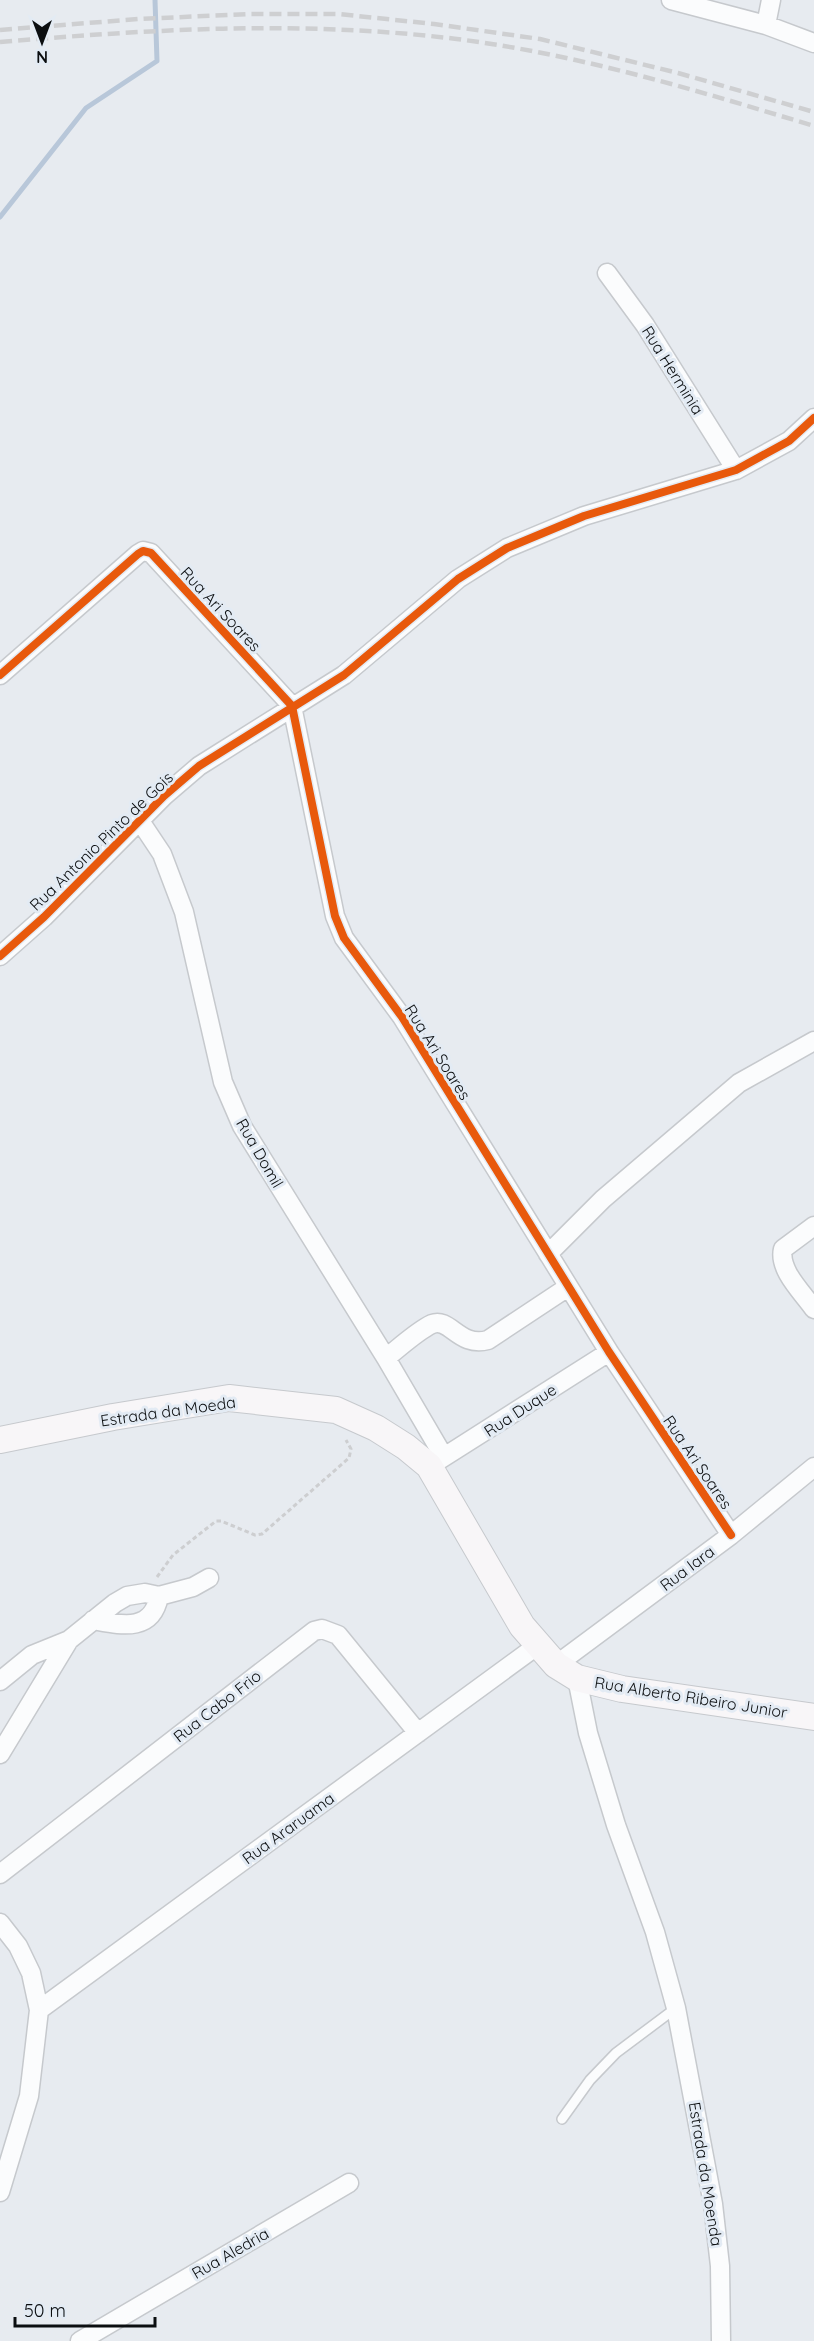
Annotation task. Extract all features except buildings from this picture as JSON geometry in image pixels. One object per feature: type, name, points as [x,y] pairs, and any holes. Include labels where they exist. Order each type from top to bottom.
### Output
[{"type":"main road","name":"Estrada da Moeda","points":[[0,1440],[113,1417],[229,1398],[336,1410],[376,1428],[406,1447],[437,1462]]},
{"type":"main road","points":[[437,1462],[522,1626],[538,1645],[566,1671]]},
{"type":"main road","name":"Rua Alberto Ribeiro Junior","points":[[566,1671],[622,1689],[813,1716]]},
{"type":"street","points":[[671,0],[766,25],[814,43]]},
{"type":"street","points":[[766,25],[771,0]]},
{"type":"street","name":"Rua Herminia","points":[[607,273],[645,325],[736,470]]},
{"type":"street","name":"Rua Antonio Pinto de Gois","points":[[0,956],[44,917],[164,796],[199,766],[344,675],[458,579],[507,548],[584,516],[736,470],[789,441],[814,418]]},
{"type":"street","name":"Rua Ari Soares","points":[[0,675],[143,551],[152,553],[292,706],[330,890],[344,938],[408,1028],[609,1352],[731,1535]]},
{"type":"street","name":"Rua Domil","points":[[141,821],[162,854],[184,912],[224,1082],[242,1126],[386,1358],[437,1462]]},
{"type":"street","points":[[548,1254],[603,1199],[739,1083],[814,1041]]},
{"type":"street","points":[[814,1226],[783,1249],[782,1261],[814,1310]]},
{"type":"street","points":[[386,1358],[432,1324],[445,1324],[470,1342],[488,1340],[568,1287]]},
{"type":"street","name":"Rua Duque","points":[[437,1462],[609,1352]]},
{"type":"street","name":"Rua Iara","points":[[566,1671],[814,1467]]},
{"type":"street","points":[[0,1681],[32,1655],[69,1640],[127,1596],[193,1587],[209,1578]]},
{"type":"street","points":[[93,1620],[123,1626],[136,1624],[148,1618],[157,1609],[152,1594]]},
{"type":"street","name":"Rua Cabo Frio","points":[[0,1874],[314,1631],[322,1629],[338,1635],[418,1733]]},
{"type":"street","points":[[0,1754],[69,1640]]},
{"type":"street","name":"Rua Araruama","points":[[39,2010],[538,1645]]},
{"type":"street","name":"Estrada da Moenda","points":[[566,1671],[616,1825],[655,1932],[676,2008],[713,2204],[720,2266],[721,2341]]},
{"type":"street","points":[[0,1923],[18,1946],[31,1973],[39,2010],[29,2096],[0,2192]]},
{"type":"street","name":"Rua Aledria","points":[[80,2341],[349,2183]]},
{"type":"lane","points":[[562,2120],[590,2080],[616,2053],[676,2008]]},
{"type":"path","points":[[152,1594],[173,1555],[216,1521],[255,1535],[262,1534],[349,1458],[351,1449],[342,1431],[336,1410]]},
{"type":"waterway","points":[[0,217],[86,108],[157,61],[155,0]]},
{"type":"railway","points":[[0,30],[138,19],[250,14],[338,14],[434,24],[540,39],[678,73],[814,112]]},
{"type":"railway","points":[[0,42],[162,31],[268,28],[376,31],[430,36],[528,50],[576,60],[672,84],[814,126]]},
{"type":"cycle path","points":[[0,956],[44,917],[164,796],[199,766],[344,675],[458,579],[507,548],[584,516],[736,470],[789,441],[814,418]]},
{"type":"cycle path","points":[[0,675],[143,551],[151,553],[292,706],[335,916],[344,938],[402,1017],[609,1352],[731,1535]]}]
